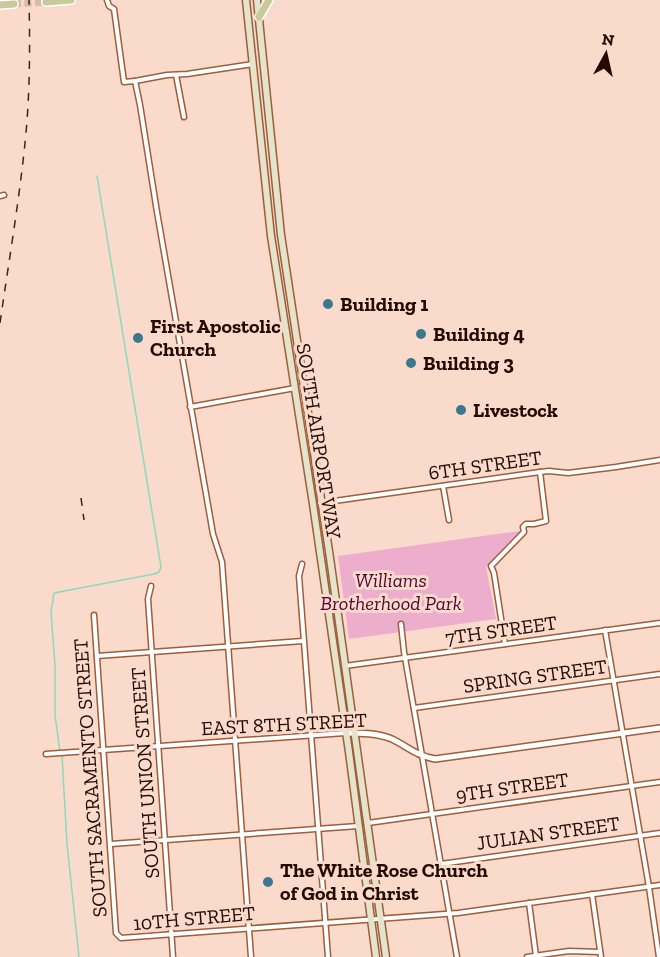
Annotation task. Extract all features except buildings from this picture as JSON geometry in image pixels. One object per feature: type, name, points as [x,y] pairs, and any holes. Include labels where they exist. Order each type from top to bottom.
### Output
[{"type":"main road","points":[[46,2],[72,0]]},
{"type":"main road","name":"SOUTH AIRPORT WAY","points":[[246,0],[271,236],[313,504],[376,957]]},
{"type":"main road","name":"SOUTH AIRPORT WAY","points":[[257,0],[281,235],[322,503],[386,957]]},
{"type":"main road","points":[[259,17],[269,0]]},
{"type":"main road","points":[[0,3],[13,3]]},
{"type":"main road","points":[[253,64],[262,54]]},
{"type":"street","points":[[107,0],[109,6],[114,9],[124,82],[253,64]]},
{"type":"street","points":[[176,75],[184,117]]},
{"type":"street","points":[[135,81],[190,407],[213,534],[222,562],[251,957]]},
{"type":"street","points":[[190,407],[295,388]]},
{"type":"street","name":"6TH STREET","points":[[313,504],[540,472],[568,473],[660,460]]},
{"type":"street","points":[[505,644],[491,566],[524,532],[524,525],[546,521],[540,472]]},
{"type":"street","points":[[442,486],[448,520]]},
{"type":"street","points":[[302,564],[298,576],[328,957]]},
{"type":"street","name":"SOUTH UNION STREET","points":[[151,586],[148,599],[173,957]]},
{"type":"street","name":"SOUTH SACRAMENTO STREET","points":[[94,615],[118,937]]},
{"type":"street","name":"7TH STREET","points":[[345,666],[660,623]]},
{"type":"street","points":[[401,624],[457,957]]},
{"type":"street","points":[[605,630],[659,957]]},
{"type":"street","points":[[97,656],[303,641]]},
{"type":"street","name":"SPRING STREET","points":[[414,708],[660,674]]},
{"type":"street","name":"EAST 8TH STREET","points":[[46,754],[311,735],[371,733],[387,737],[422,757],[439,759],[660,728]]},
{"type":"street","name":"9TH STREET","points":[[368,822],[660,782]]},
{"type":"street","points":[[111,844],[358,826]]},
{"type":"street","name":"JULIAN STREET","points":[[441,864],[660,833]]},
{"type":"street","name":"10TH STREET","points":[[118,937],[123,939],[449,914],[660,885]]},
{"type":"street","points":[[528,957],[569,951],[600,954],[592,894]]},
{"type":"street","points":[[529,903],[536,956]]},
{"type":"green space","name":"Williams Brotherhood Park","points":[[520,531],[486,567],[496,619],[349,639],[338,556]]},
{"type":"waterway","points":[[79,957],[67,844],[62,755],[55,715],[55,666],[51,612],[54,593],[154,574],[159,572],[161,567],[97,176]]},
{"type":"tunnel","points":[[14,4],[46,2]]},
{"type":"railway","points":[[0,323],[26,133],[29,0]]},
{"type":"railway","points":[[81,498],[84,520]]},
{"type":"place","name":"Building 1","points":[[328,304]]},
{"type":"place","name":"Building 4","points":[[421,334]]},
{"type":"place","name":"First Apostolic Church","points":[[138,338]]},
{"type":"place","name":"Building 3","points":[[411,363]]},
{"type":"place","name":"Livestock","points":[[461,410]]},
{"type":"place","name":"The White Rose Church of God in Christ","points":[[268,882]]}]
